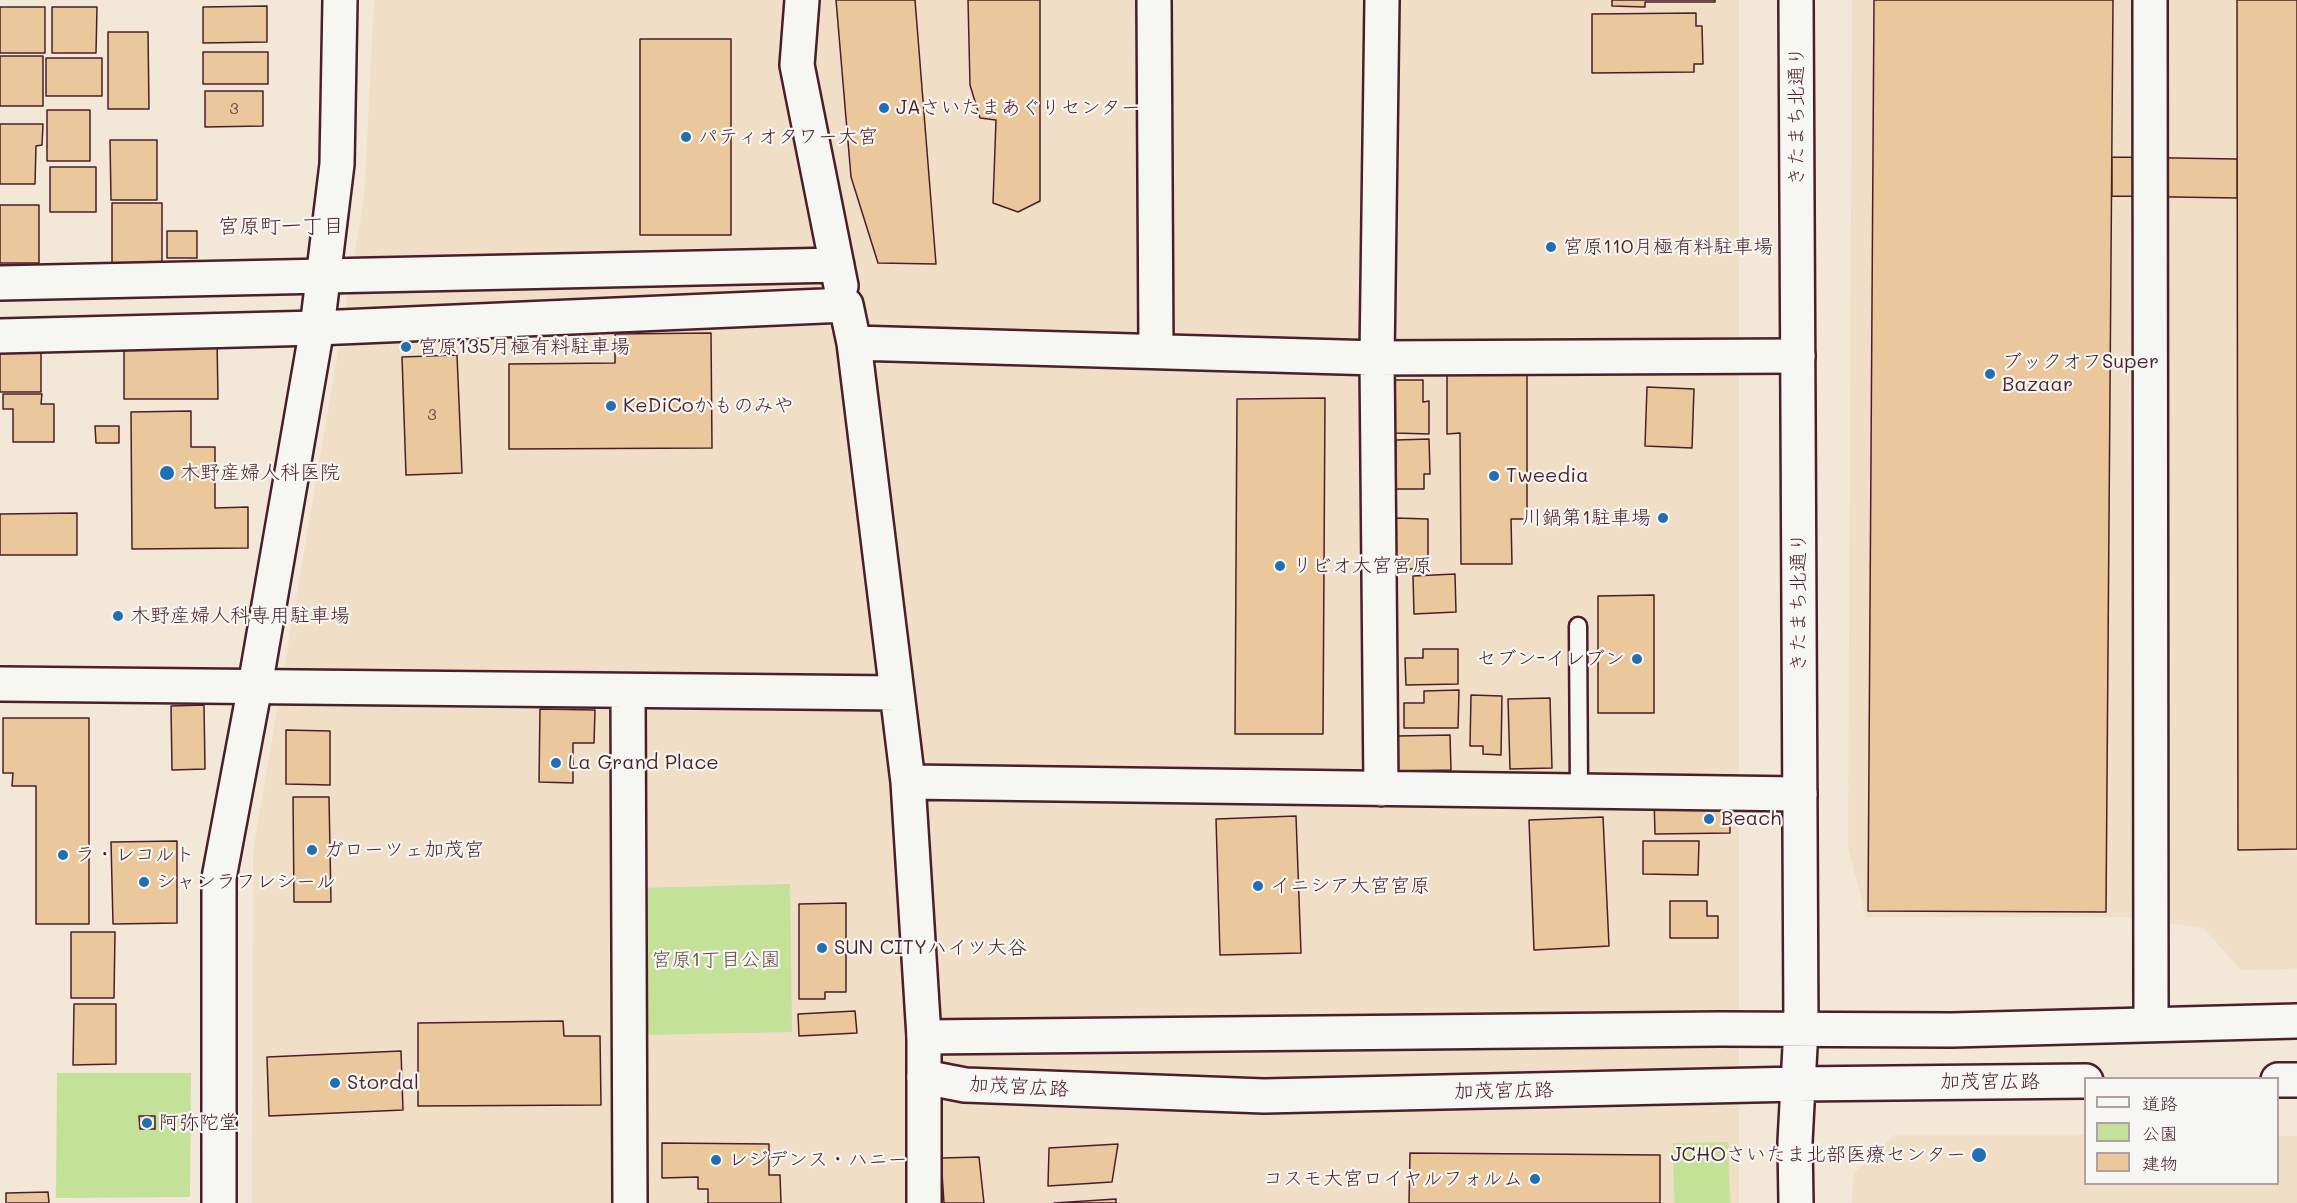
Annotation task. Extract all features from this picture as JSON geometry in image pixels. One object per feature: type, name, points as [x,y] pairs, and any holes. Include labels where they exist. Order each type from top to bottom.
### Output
[{"type":"street","points":[[219,1203],[219,878],[255,686],[318,321],[338,164],[340,0]]},
{"type":"street","points":[[802,0],[797,65],[854,343],[908,782],[924,1037],[924,1203]]},
{"type":"street","points":[[1154,0],[1156,351]]},
{"type":"street","points":[[1381,789],[1377,358],[1382,0]]},
{"type":"street","name":"きたまち北通り","points":[[1796,0],[1801,1028],[1795,1142],[1796,1203]]},
{"type":"street","points":[[2150,0],[2151,1024]]},
{"type":"street","points":[[0,283],[837,266]]},
{"type":"street","points":[[0,336],[318,321],[846,305]]},
{"type":"street","points":[[854,343],[1377,358],[1798,356]]},
{"type":"street","points":[[0,684],[897,693]]},
{"type":"street","points":[[628,691],[630,1203]]},
{"type":"street","points":[[908,782],[1800,794]]},
{"type":"street","points":[[924,1037],[1801,1028],[1952,1030],[2297,1021]]},
{"type":"street","name":"加茂宮広路","points":[[924,1077],[965,1085],[1264,1096],[1798,1084],[2084,1082]]},
{"type":"street","points":[[2279,1080],[2297,1080]]},
{"type":"lane","points":[[1578,626],[1579,791]]},
{"type":"shaded area","points":[[374,0],[1739,0],[1739,1203],[252,1203],[253,851],[364,198]]},
{"type":"shaded area","points":[[1852,0],[2297,0],[2297,969],[2241,970],[2203,928],[2125,917],[1866,917],[1848,847]]},
{"type":"shaded area","name":"JCHOさいたま北部医療センター","points":[[1894,1135],[2084,1135],[2084,1185],[2279,1185],[2279,1136],[2297,1136],[2297,1203],[1852,1203],[1853,1174]]},
{"type":"green space","name":"宮原1丁目公園","points":[[790,884],[792,1032],[643,1035],[640,888]]},
{"type":"green space","points":[[57,1073],[191,1073],[190,1197],[56,1198]]},
{"type":"green space","points":[[1728,1142],[1730,1203],[1674,1203],[1673,1143]]},
{"type":"building","name":"JAさいたまあぐりセンター","points":[[836,0],[915,0],[936,264],[878,263],[851,177]]},
{"type":"building","points":[[968,0],[1040,0],[1040,201],[1018,212],[993,203],[996,120],[980,118],[970,85]]},
{"type":"building","points":[[1612,0],[1715,0],[1715,2],[1645,2],[1645,7],[1612,6]]},
{"type":"building","points":[[1874,0],[2113,0],[2106,912],[1868,911]]},
{"type":"building","points":[[2237,0],[2297,0],[2297,849],[2238,850]]},
{"type":"building","points":[[267,6],[267,42],[203,43],[203,7]]},
{"type":"building","points":[[0,7],[45,7],[45,53],[0,53]]},
{"type":"building","points":[[52,7],[97,7],[96,53],[52,53]]},
{"type":"building","points":[[1696,13],[1696,26],[1702,26],[1703,64],[1694,64],[1694,72],[1592,73],[1592,14]]},
{"type":"building","points":[[108,32],[148,32],[149,109],[108,109]]},
{"type":"building","name":"パティオタワー大宮","points":[[640,39],[731,39],[731,235],[640,235]]},
{"type":"building","points":[[203,52],[268,52],[268,84],[203,84]]},
{"type":"building","points":[[0,56],[43,56],[43,106],[0,106]]},
{"type":"building","points":[[46,58],[102,58],[102,96],[46,96]]},
{"type":"building","points":[[205,91],[263,91],[263,126],[205,127]]},
{"type":"building","points":[[47,110],[90,110],[90,161],[47,161]]},
{"type":"building","points":[[0,124],[43,124],[42,145],[36,146],[35,184],[0,184]]},
{"type":"building","points":[[110,140],[157,140],[157,200],[111,200]]},
{"type":"building","points":[[2112,157],[2237,159],[2237,198],[2112,196]]},
{"type":"building","points":[[50,167],[96,167],[96,212],[50,212]]},
{"type":"building","points":[[112,203],[162,203],[162,266],[112,266]]},
{"type":"building","points":[[0,205],[39,205],[39,263],[0,263]]},
{"type":"building","points":[[167,231],[197,231],[197,258],[167,258]]},
{"type":"building","name":"KeDiCoかものみや","points":[[711,333],[712,448],[509,449],[509,364],[615,363],[615,334]]},
{"type":"building","points":[[0,338],[41,338],[41,392],[0,392]]},
{"type":"building","points":[[217,339],[218,399],[124,399],[124,340]]},
{"type":"building","points":[[457,355],[462,473],[406,475],[402,357]]},
{"type":"building","name":"Tweedia","points":[[1447,373],[1527,373],[1527,519],[1511,519],[1512,564],[1461,564],[1460,433],[1447,434]]},
{"type":"building","points":[[1395,380],[1423,380],[1423,402],[1429,401],[1429,434],[1395,433]]},
{"type":"building","points":[[1647,387],[1694,389],[1692,448],[1645,446]]},
{"type":"building","points":[[3,394],[42,394],[41,404],[54,404],[54,442],[13,442],[13,409],[3,409]]},
{"type":"building","name":"リビオ大宮宮原","points":[[1325,398],[1323,734],[1235,734],[1237,399]]},
{"type":"building","points":[[191,411],[191,447],[215,447],[215,508],[248,507],[248,548],[132,549],[131,412]]},
{"type":"building","points":[[95,426],[119,426],[119,443],[96,443]]},
{"type":"building","points":[[1429,439],[1430,474],[1424,474],[1424,489],[1396,489],[1396,440]]},
{"type":"building","points":[[77,513],[77,555],[0,555],[0,514]]},
{"type":"building","points":[[1396,518],[1428,519],[1428,569],[1396,569]]},
{"type":"building","points":[[1455,574],[1456,612],[1414,614],[1413,576]]},
{"type":"building","points":[[1654,595],[1654,713],[1598,713],[1598,596]]},
{"type":"building","points":[[1423,649],[1458,649],[1458,684],[1406,685],[1405,658],[1423,658]]},
{"type":"building","points":[[1459,690],[1458,728],[1404,728],[1404,703],[1424,703],[1424,691]]},
{"type":"building","points":[[1471,695],[1502,696],[1501,755],[1483,754],[1483,746],[1470,746]]},
{"type":"building","points":[[1550,698],[1552,768],[1510,769],[1508,699]]},
{"type":"building","points":[[204,705],[205,769],[172,770],[171,706]]},
{"type":"building","name":"La Grand Place","points":[[540,709],[595,710],[594,743],[573,743],[573,783],[539,782]]},
{"type":"building","name":"ラ・レコルト","points":[[3,718],[89,718],[89,924],[36,924],[36,786],[12,786],[13,773],[3,773]]},
{"type":"building","points":[[286,730],[330,731],[330,785],[286,784]]},
{"type":"building","points":[[1450,735],[1451,770],[1398,771],[1397,736]]},
{"type":"building","name":"ガローツェ加茂宮","points":[[293,797],[329,797],[331,902],[294,902]]},
{"type":"building","points":[[1654,798],[1730,798],[1730,833],[1655,834]]},
{"type":"building","name":"イニシア大宮宮原","points":[[1296,816],[1301,953],[1220,955],[1216,819]]},
{"type":"building","points":[[1603,817],[1609,946],[1534,950],[1529,820]]},
{"type":"building","name":"シャンラフレシール","points":[[177,841],[177,923],[113,924],[111,842]]},
{"type":"building","points":[[1643,841],[1699,841],[1698,875],[1643,874]]},
{"type":"building","points":[[1670,901],[1707,901],[1707,916],[1718,916],[1718,938],[1670,938]]},
{"type":"building","name":"SUN CITYハイツ大谷","points":[[846,903],[846,992],[825,992],[825,999],[799,999],[799,904]]},
{"type":"building","points":[[71,932],[115,932],[114,998],[71,998]]},
{"type":"building","points":[[74,1004],[116,1004],[116,1064],[73,1065]]},
{"type":"building","points":[[855,1011],[857,1033],[799,1036],[798,1014]]},
{"type":"building","points":[[563,1021],[564,1036],[600,1036],[601,1105],[418,1106],[418,1023]]},
{"type":"building","name":"Stordal","points":[[401,1051],[403,1110],[269,1116],[267,1057]]},
{"type":"building","name":"阿弥陀堂","points":[[139,1116],[155,1116],[155,1129],[140,1129]]},
{"type":"building","name":"レジデンス・ハニー","points":[[662,1143],[769,1144],[769,1175],[780,1175],[781,1203],[708,1203],[708,1189],[698,1189],[698,1177],[662,1178]]},
{"type":"building","points":[[1118,1144],[1112,1182],[1048,1186],[1049,1148]]},
{"type":"building","name":"コスモ大宮ロイヤルフォルム","points":[[1410,1153],[1660,1155],[1660,1203],[1409,1203]]},
{"type":"building","points":[[979,1157],[984,1203],[944,1203],[941,1158]]},
{"type":"building","points":[[48,1192],[49,1203],[6,1203],[6,1193]]},
{"type":"building","points":[[1116,1199],[1116,1203],[1054,1203]]},
{"type":"place","name":"JAさいたまあぐりセンター","points":[[884,108]]},
{"type":"place","name":"パティオタワー大宮","points":[[686,137]]},
{"type":"place","name":"宮原110月極有料駐車場","points":[[1551,247]]},
{"type":"place","name":"宮原135月極有料駐車場","points":[[406,347]]},
{"type":"place","name":"ブックオフSuper Bazaar","points":[[1990,374]]},
{"type":"place","name":"KeDiCoかものみや","points":[[611,406]]},
{"type":"place","name":"木野産婦人科医院","points":[[167,473]]},
{"type":"place","name":"Tweedia","points":[[1494,476]]},
{"type":"place","name":"川鍋第1駐車場","points":[[1663,518]]},
{"type":"place","name":"リビオ大宮宮原","points":[[1280,566]]},
{"type":"place","name":"木野産婦人科専用駐車場","points":[[118,616]]},
{"type":"place","name":"セブン-イレブン","points":[[1637,659]]},
{"type":"place","name":"La Grand Place","points":[[556,763]]},
{"type":"place","name":"Beach","points":[[1709,819]]},
{"type":"place","name":"ガローツェ加茂宮","points":[[312,850]]},
{"type":"place","name":"ラ・レコルト","points":[[63,855]]},
{"type":"place","name":"シャンラフレシール","points":[[144,882]]},
{"type":"place","name":"イニシア大宮宮原","points":[[1258,886]]},
{"type":"place","name":"SUN CITYハイツ大谷","points":[[822,948]]},
{"type":"place","name":"Stordal","points":[[335,1083]]},
{"type":"place","name":"阿弥陀堂","points":[[147,1123]]},
{"type":"place","name":"JCHOさいたま北部医療センター","points":[[1979,1155]]},
{"type":"place","name":"レジデンス・ハニー","points":[[716,1160]]},
{"type":"place","name":"コスモ大宮ロイヤルフォルム","points":[[1535,1179]]},
{"type":"district","name":"宮原町一丁目","points":[[281,227]]}]
